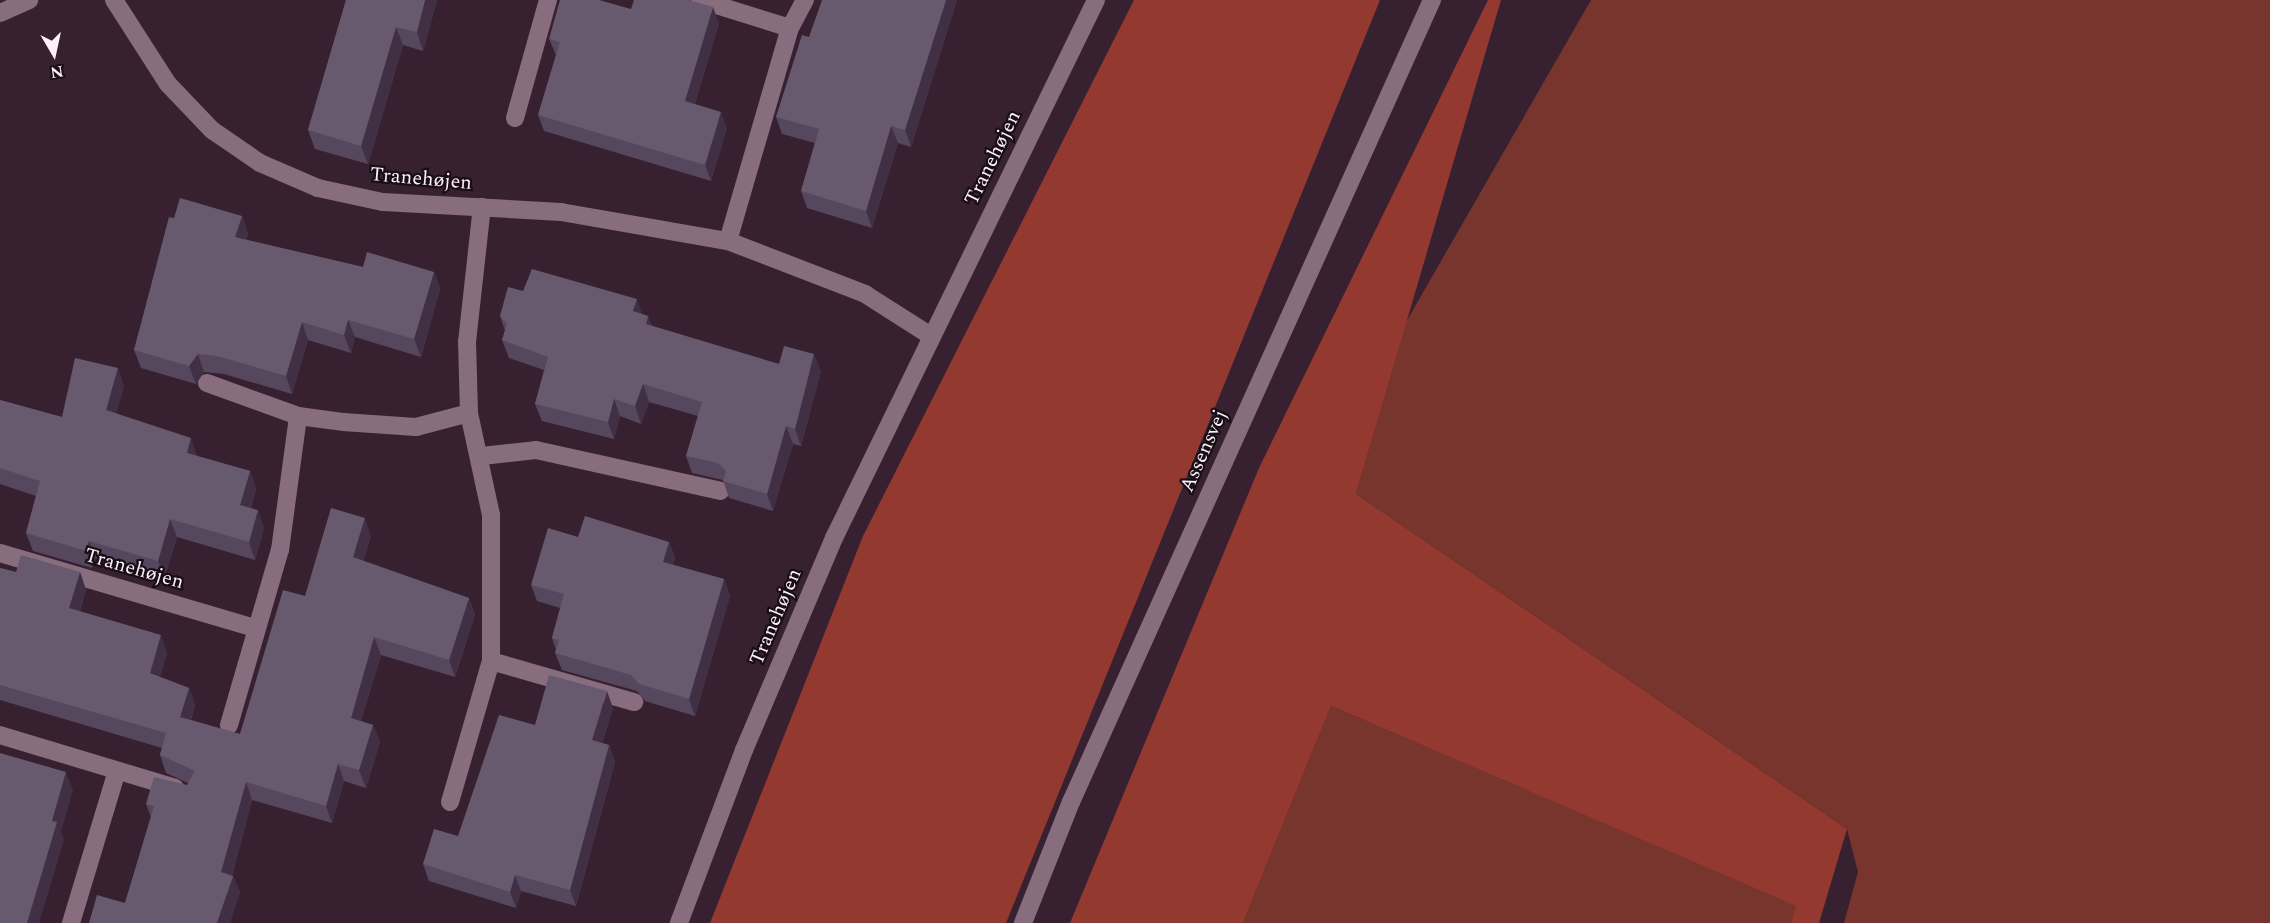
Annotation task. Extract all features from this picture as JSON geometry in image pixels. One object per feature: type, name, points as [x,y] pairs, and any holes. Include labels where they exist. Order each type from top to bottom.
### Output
[{"type":"street","points":[[0,13],[29,0]]},
{"type":"street","name":"Tranehøjen","points":[[114,0],[168,84],[212,130],[260,163],[318,188],[383,202],[561,212],[728,241],[865,294],[931,336]]},
{"type":"street","points":[[515,118],[548,0]]},
{"type":"street","points":[[700,0],[790,27]]},
{"type":"street","points":[[728,241],[790,27],[805,0]]},
{"type":"street","name":"Tranehøjen","points":[[679,923],[744,750],[834,538],[1096,0]]},
{"type":"street","name":"Assensvej","points":[[1023,923],[1071,802],[1432,0]]},
{"type":"street","name":"Tranehøjen","points":[[450,802],[491,661],[494,564],[482,456],[469,413],[467,342],[482,207]]},
{"type":"street","points":[[207,383],[298,416],[416,427],[469,413]]},
{"type":"street","points":[[229,725],[255,628],[280,550],[298,416]]},
{"type":"street","points":[[482,456],[536,450],[721,491]]},
{"type":"street","name":"Tranehøjen","points":[[0,553],[255,628]]},
{"type":"street","points":[[491,661],[634,702]]},
{"type":"street","points":[[0,735],[191,792]]},
{"type":"street","points":[[71,923],[117,771]]},
{"type":"shaded area","points":[[1134,0],[1380,0],[1006,923],[710,923],[863,536]]},
{"type":"shaded area","points":[[1488,0],[1501,0],[1356,494],[1847,829],[1819,923],[1791,923],[1796,906],[1331,706],[1243,923],[1070,923],[1259,468]]},
{"type":"shaded area","points":[[1591,0],[2270,0],[2270,923],[1844,923],[1858,872],[1847,829],[1356,494],[1406,322]]},
{"type":"shaded area","points":[[1331,706],[1797,906],[1791,923],[1243,923]]},
{"type":"building","points":[[346,0],[425,0],[417,32],[396,27],[361,146],[308,130]]},
{"type":"building","points":[[560,0],[599,0],[631,9],[634,0],[689,0],[713,7],[685,101],[721,112],[705,165],[538,115],[560,42],[549,39]]},
{"type":"building","points":[[822,0],[946,0],[905,130],[891,126],[866,211],[801,191],[819,129],[776,117],[802,35],[809,37]]},
{"type":"building","points":[[180,198],[242,216],[235,237],[363,267],[367,252],[434,272],[414,339],[348,320],[344,335],[302,322],[286,376],[217,356],[198,354],[189,366],[134,350],[169,217],[174,218]]},
{"type":"building","points":[[532,269],[637,299],[633,311],[648,316],[646,324],[779,364],[784,346],[814,354],[795,429],[786,426],[767,494],[723,481],[726,471],[718,463],[686,456],[702,402],[643,384],[635,406],[614,399],[608,422],[535,404],[548,357],[502,340],[507,324],[500,316],[508,287],[523,291]]},
{"type":"building","points":[[75,358],[118,368],[106,410],[191,438],[187,453],[250,471],[240,505],[258,510],[249,542],[170,519],[158,561],[89,541],[86,551],[26,533],[40,481],[0,468],[0,400],[62,417]]},
{"type":"building","points":[[331,508],[365,518],[353,557],[469,598],[449,660],[374,637],[351,718],[373,725],[359,770],[338,764],[326,806],[246,782],[221,872],[233,876],[217,923],[89,923],[97,895],[125,903],[154,806],[146,804],[154,777],[187,785],[195,771],[160,755],[166,733],[0,685],[0,568],[16,572],[21,555],[80,572],[69,608],[161,635],[150,673],[189,688],[180,717],[240,734],[283,590],[305,596]]},
{"type":"building","points":[[585,516],[669,542],[663,562],[724,579],[689,699],[639,684],[631,675],[555,653],[559,640],[552,638],[564,594],[531,585],[548,528],[578,537]]},
{"type":"building","points":[[549,675],[607,691],[592,740],[609,745],[570,890],[515,875],[510,892],[423,864],[434,829],[458,836],[499,715],[535,725]]},
{"type":"building","points":[[0,753],[66,772],[52,821],[57,822],[27,923],[0,923]]}]
